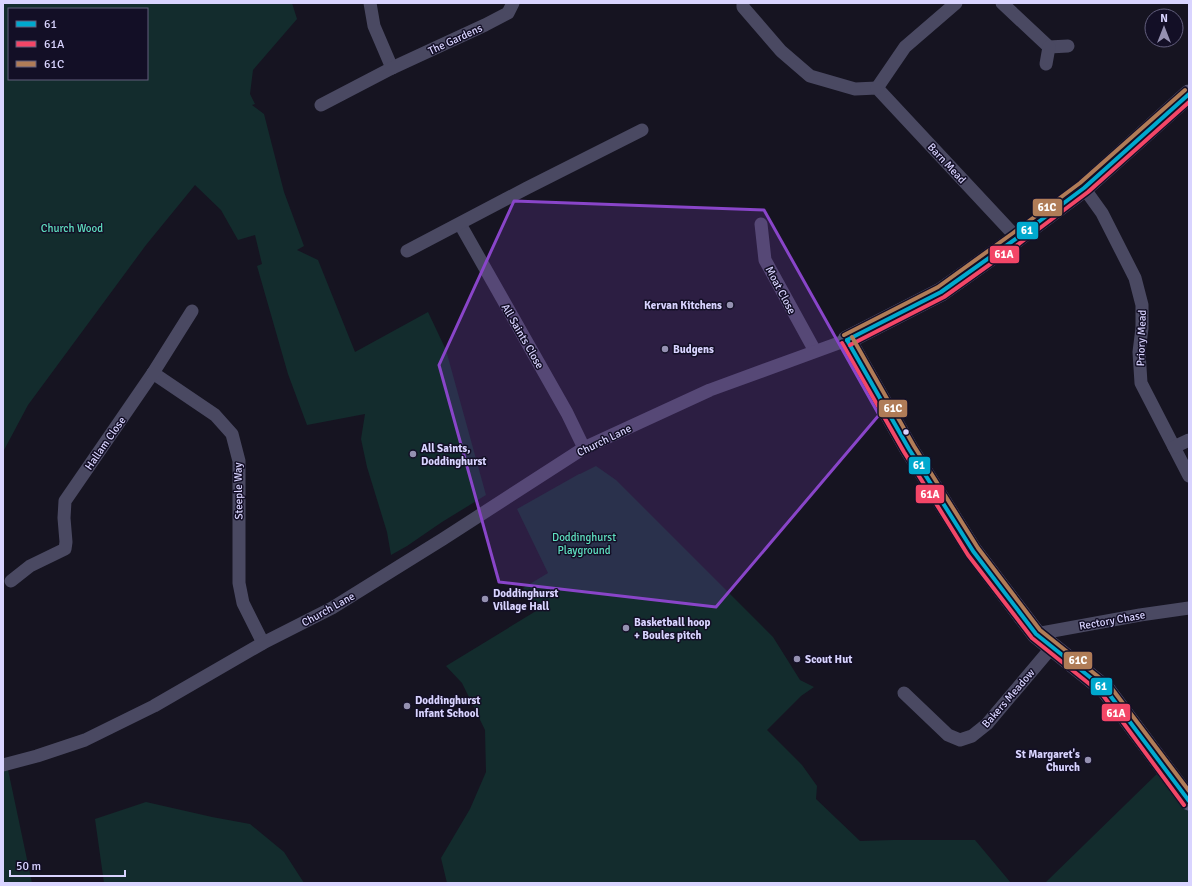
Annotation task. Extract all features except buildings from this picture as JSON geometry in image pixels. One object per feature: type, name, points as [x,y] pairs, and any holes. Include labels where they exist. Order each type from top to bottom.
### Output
[{"type":"street","points":[[370,3],[374,26],[392,68]]},
{"type":"street","name":"The Gardens","points":[[322,105],[392,68],[485,25],[508,12],[513,3]]},
{"type":"street","points":[[743,3],[743,7],[781,51],[810,76],[855,89],[877,88],[905,47],[956,3]]},
{"type":"street","points":[[1002,3],[1049,47],[1068,46]]},
{"type":"street","points":[[1046,64],[1049,47]]},
{"type":"street","name":"Barn Mead","points":[[877,88],[1017,238]]},
{"type":"street","name":"Church Lane","points":[[3,765],[37,756],[85,740],[154,706],[264,643],[332,608],[443,540],[584,448],[710,390],[847,340],[941,292],[1084,188],[1189,94]]},
{"type":"street","points":[[407,251],[642,130]]},
{"type":"street","name":"Priory Mead","points":[[1084,188],[1102,214],[1135,278],[1142,305],[1142,328],[1139,352],[1141,383],[1189,476]]},
{"type":"street","name":"All Saints Close","points":[[460,224],[567,413],[584,448]]},
{"type":"street","name":"Moat Close","points":[[761,224],[765,260],[815,351]]},
{"type":"street","name":"Hallam Close","points":[[11,580],[30,566],[65,550],[66,542],[64,518],[66,501],[153,373],[192,311]]},
{"type":"street","points":[[847,340],[909,449],[973,551],[1036,634],[1106,690],[1189,801]]},
{"type":"street","name":"Steeple Way","points":[[153,373],[215,415],[232,434],[239,460],[239,583],[243,603],[264,643]]},
{"type":"street","points":[[1174,447],[1189,440]]},
{"type":"street","name":"Rectory Chase","points":[[1036,634],[1140,615],[1189,608]]},
{"type":"street","name":"Bakers Meadow","points":[[904,692],[948,735],[960,740],[972,736],[987,724],[1052,647]]},
{"type":"highlighted area","points":[[514,201],[764,210],[879,415],[716,607],[499,582],[439,365]]},
{"type":"green space","name":"Church Wood","points":[[3,3],[292,3],[297,19],[253,70],[250,94],[255,104],[252,105],[264,114],[284,192],[304,246],[297,250],[318,260],[355,352],[428,312],[446,350],[486,495],[391,555],[387,532],[367,467],[361,439],[365,414],[307,425],[288,374],[257,266],[262,264],[255,235],[238,240],[221,210],[195,185],[146,245],[28,405],[3,452]]},
{"type":"green space","name":"Doddinghurst Playground","points":[[596,466],[616,480],[773,637],[800,680],[814,687],[801,696],[767,730],[802,765],[817,786],[816,799],[860,841],[975,840],[1011,883],[447,883],[441,858],[470,809],[486,772],[485,730],[462,683],[446,666],[536,611],[523,588],[548,573],[517,509]]},
{"type":"green space","points":[[3,765],[7,765],[32,883],[3,883]]},
{"type":"green space","points":[[1164,767],[1189,801],[1189,883],[1045,883]]},
{"type":"green space","points":[[146,802],[250,824],[284,852],[304,883],[104,883],[95,819]]},
{"type":"transit line","name":"61C","points":[[844,335],[938,287],[1080,183],[1185,90]]},
{"type":"transit line","name":"61","points":[[847,340],[941,292],[1017,238],[1084,188],[1189,94]]},
{"type":"transit line","name":"61A","points":[[850,345],[944,297],[1020,243],[1088,192],[1189,102]]},
{"type":"transit line","name":"61C","points":[[852,337],[914,446],[978,548],[1040,630],[1110,686],[1189,791]]},
{"type":"transit line","name":"61","points":[[847,340],[909,449],[973,551],[1036,634],[1106,690],[1189,801]]},
{"type":"transit line","name":"61A","points":[[842,343],[904,452],[968,555],[1032,638],[1102,694],[1184,805]]},
{"type":"place","name":"Kervan Kitchens","points":[[730,305]]},
{"type":"place","name":"Budgens","points":[[665,349]]},
{"type":"place","name":"All Saints, Doddinghurst","points":[[413,454]]},
{"type":"place","name":"Doddinghurst Village Hall","points":[[485,599]]},
{"type":"place","name":"Basketball hoop + Boules pitch","points":[[626,628]]},
{"type":"place","name":"Scout Hut","points":[[797,659]]},
{"type":"place","name":"Doddinghurst Infant School","points":[[407,706]]},
{"type":"place","name":"St Margaret's Church","points":[[1088,760]]}]
